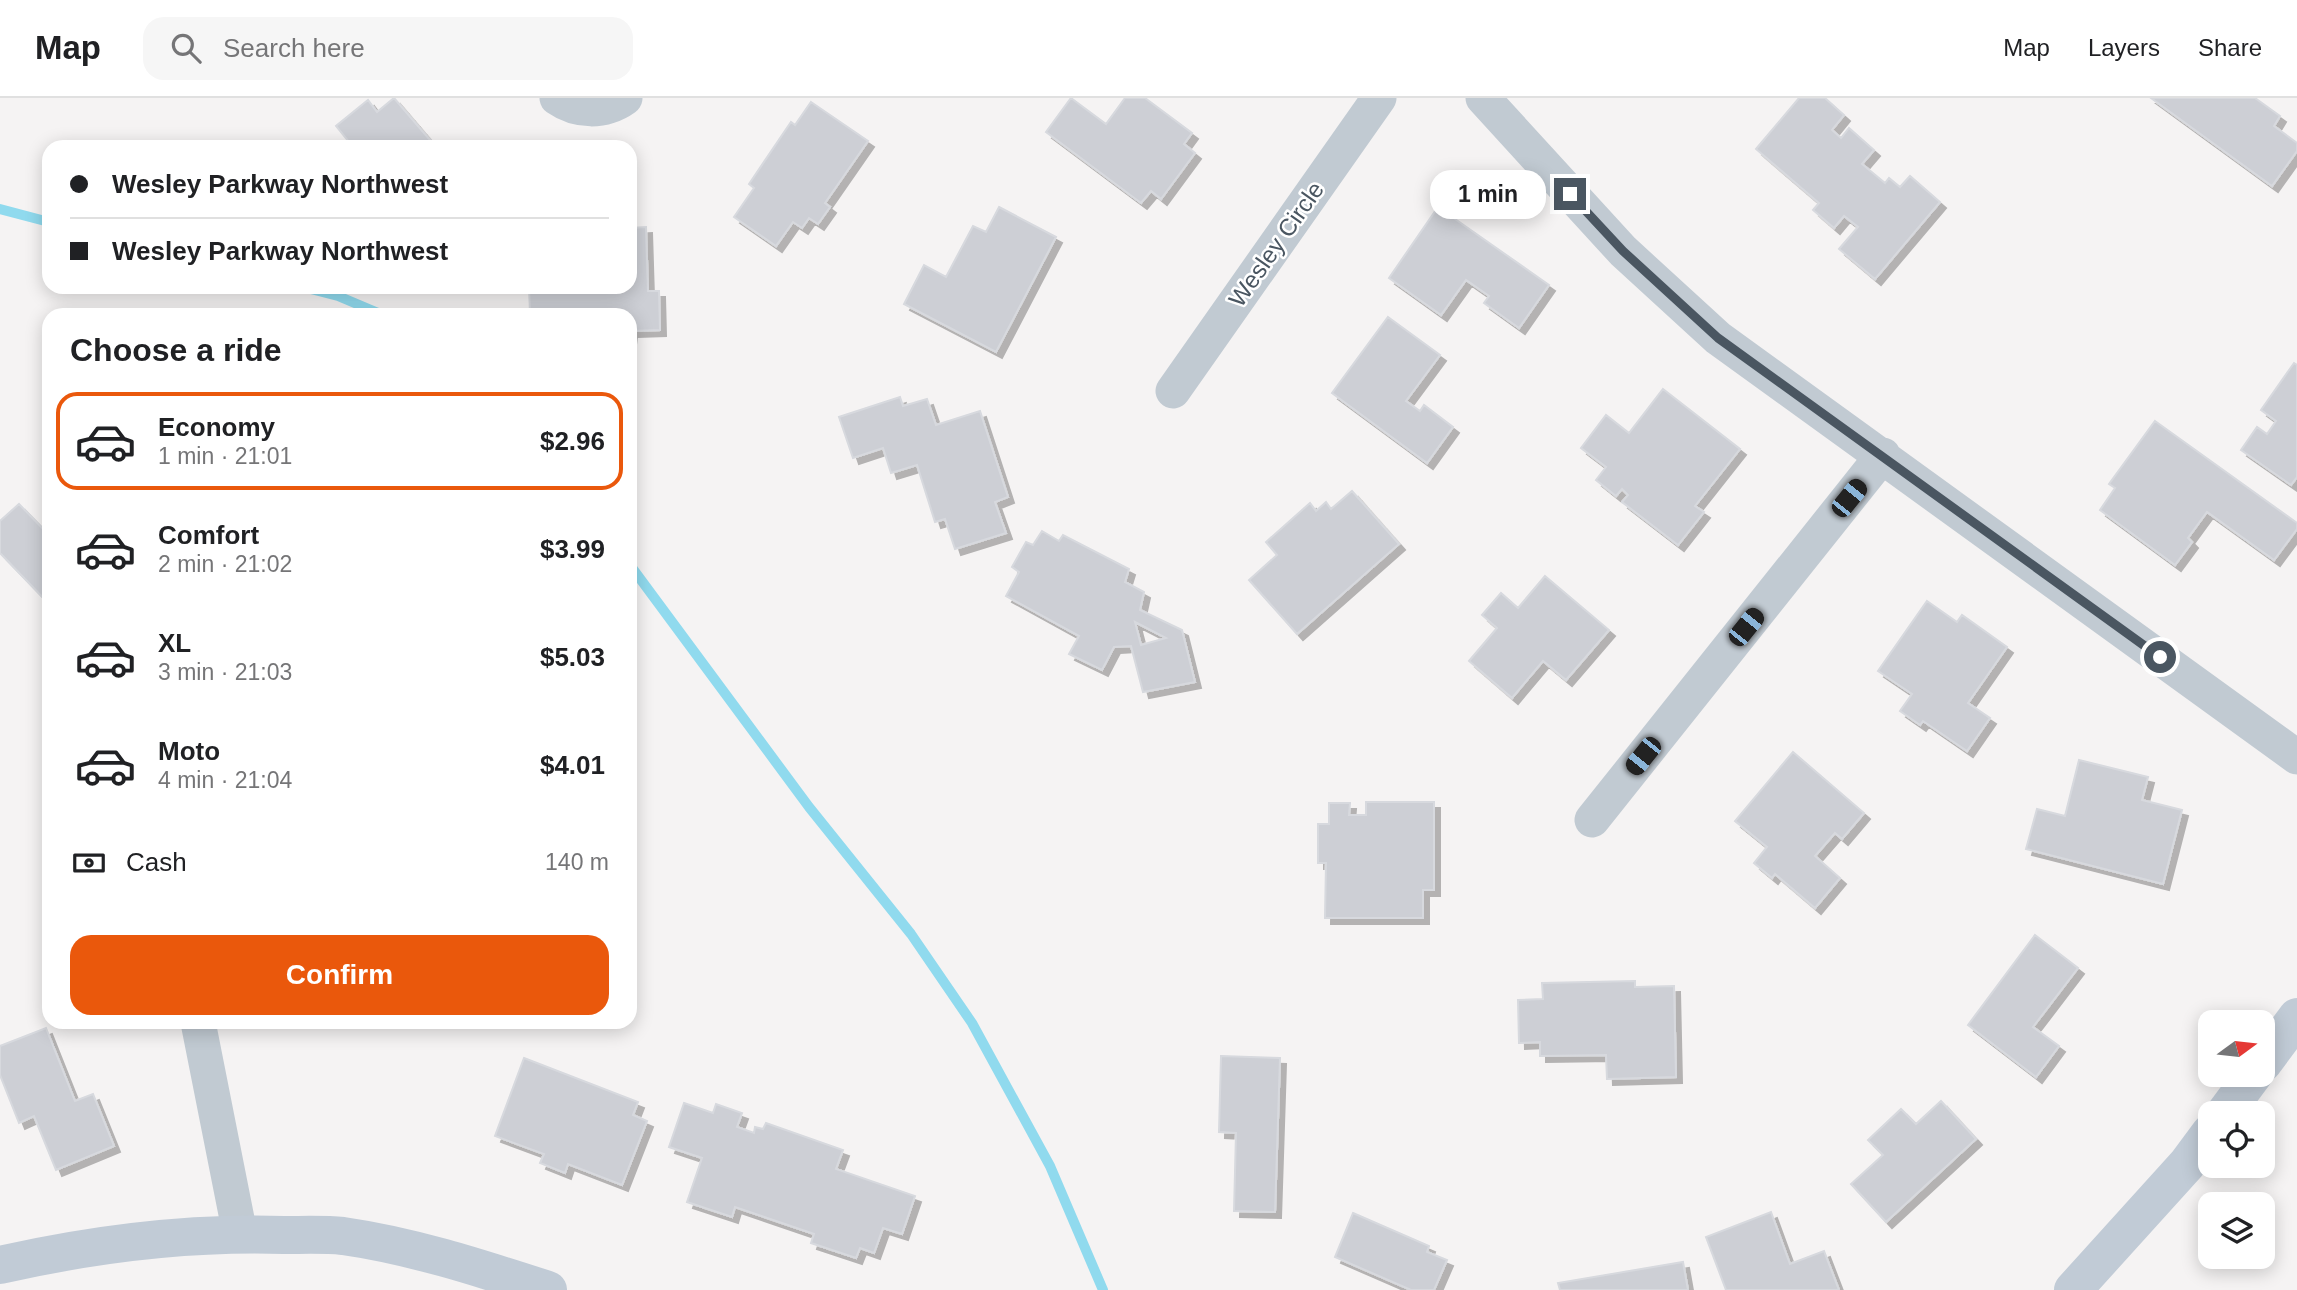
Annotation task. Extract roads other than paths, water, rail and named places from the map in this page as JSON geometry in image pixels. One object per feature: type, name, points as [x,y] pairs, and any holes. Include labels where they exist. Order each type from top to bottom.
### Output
[{"type":"street","points":[[557,98],[583,109],[602,108],[625,98]]},
{"type":"street","name":"Wesley Circle","points":[[1173,391],[1379,98]]},
{"type":"street","points":[[1483,98],[1623,251],[1718,338],[2297,757]]},
{"type":"street","points":[[1592,820],[1883,455]]},
{"type":"street","points":[[2275,1047],[2297,1017]]},
{"type":"street","points":[[199,1029],[240,1234]]},
{"type":"street","points":[[2073,1290],[2198,1149]]},
{"type":"street","points":[[0,1265],[50,1254],[137,1241],[240,1234],[341,1236],[439,1255],[548,1290]]},
{"type":"waterway","points":[[0,209],[42,220]]},
{"type":"waterway","points":[[330,294],[366,308]]},
{"type":"waterway","points":[[637,574],[809,807],[911,934],[972,1023],[1050,1166],[1103,1290]]}]
